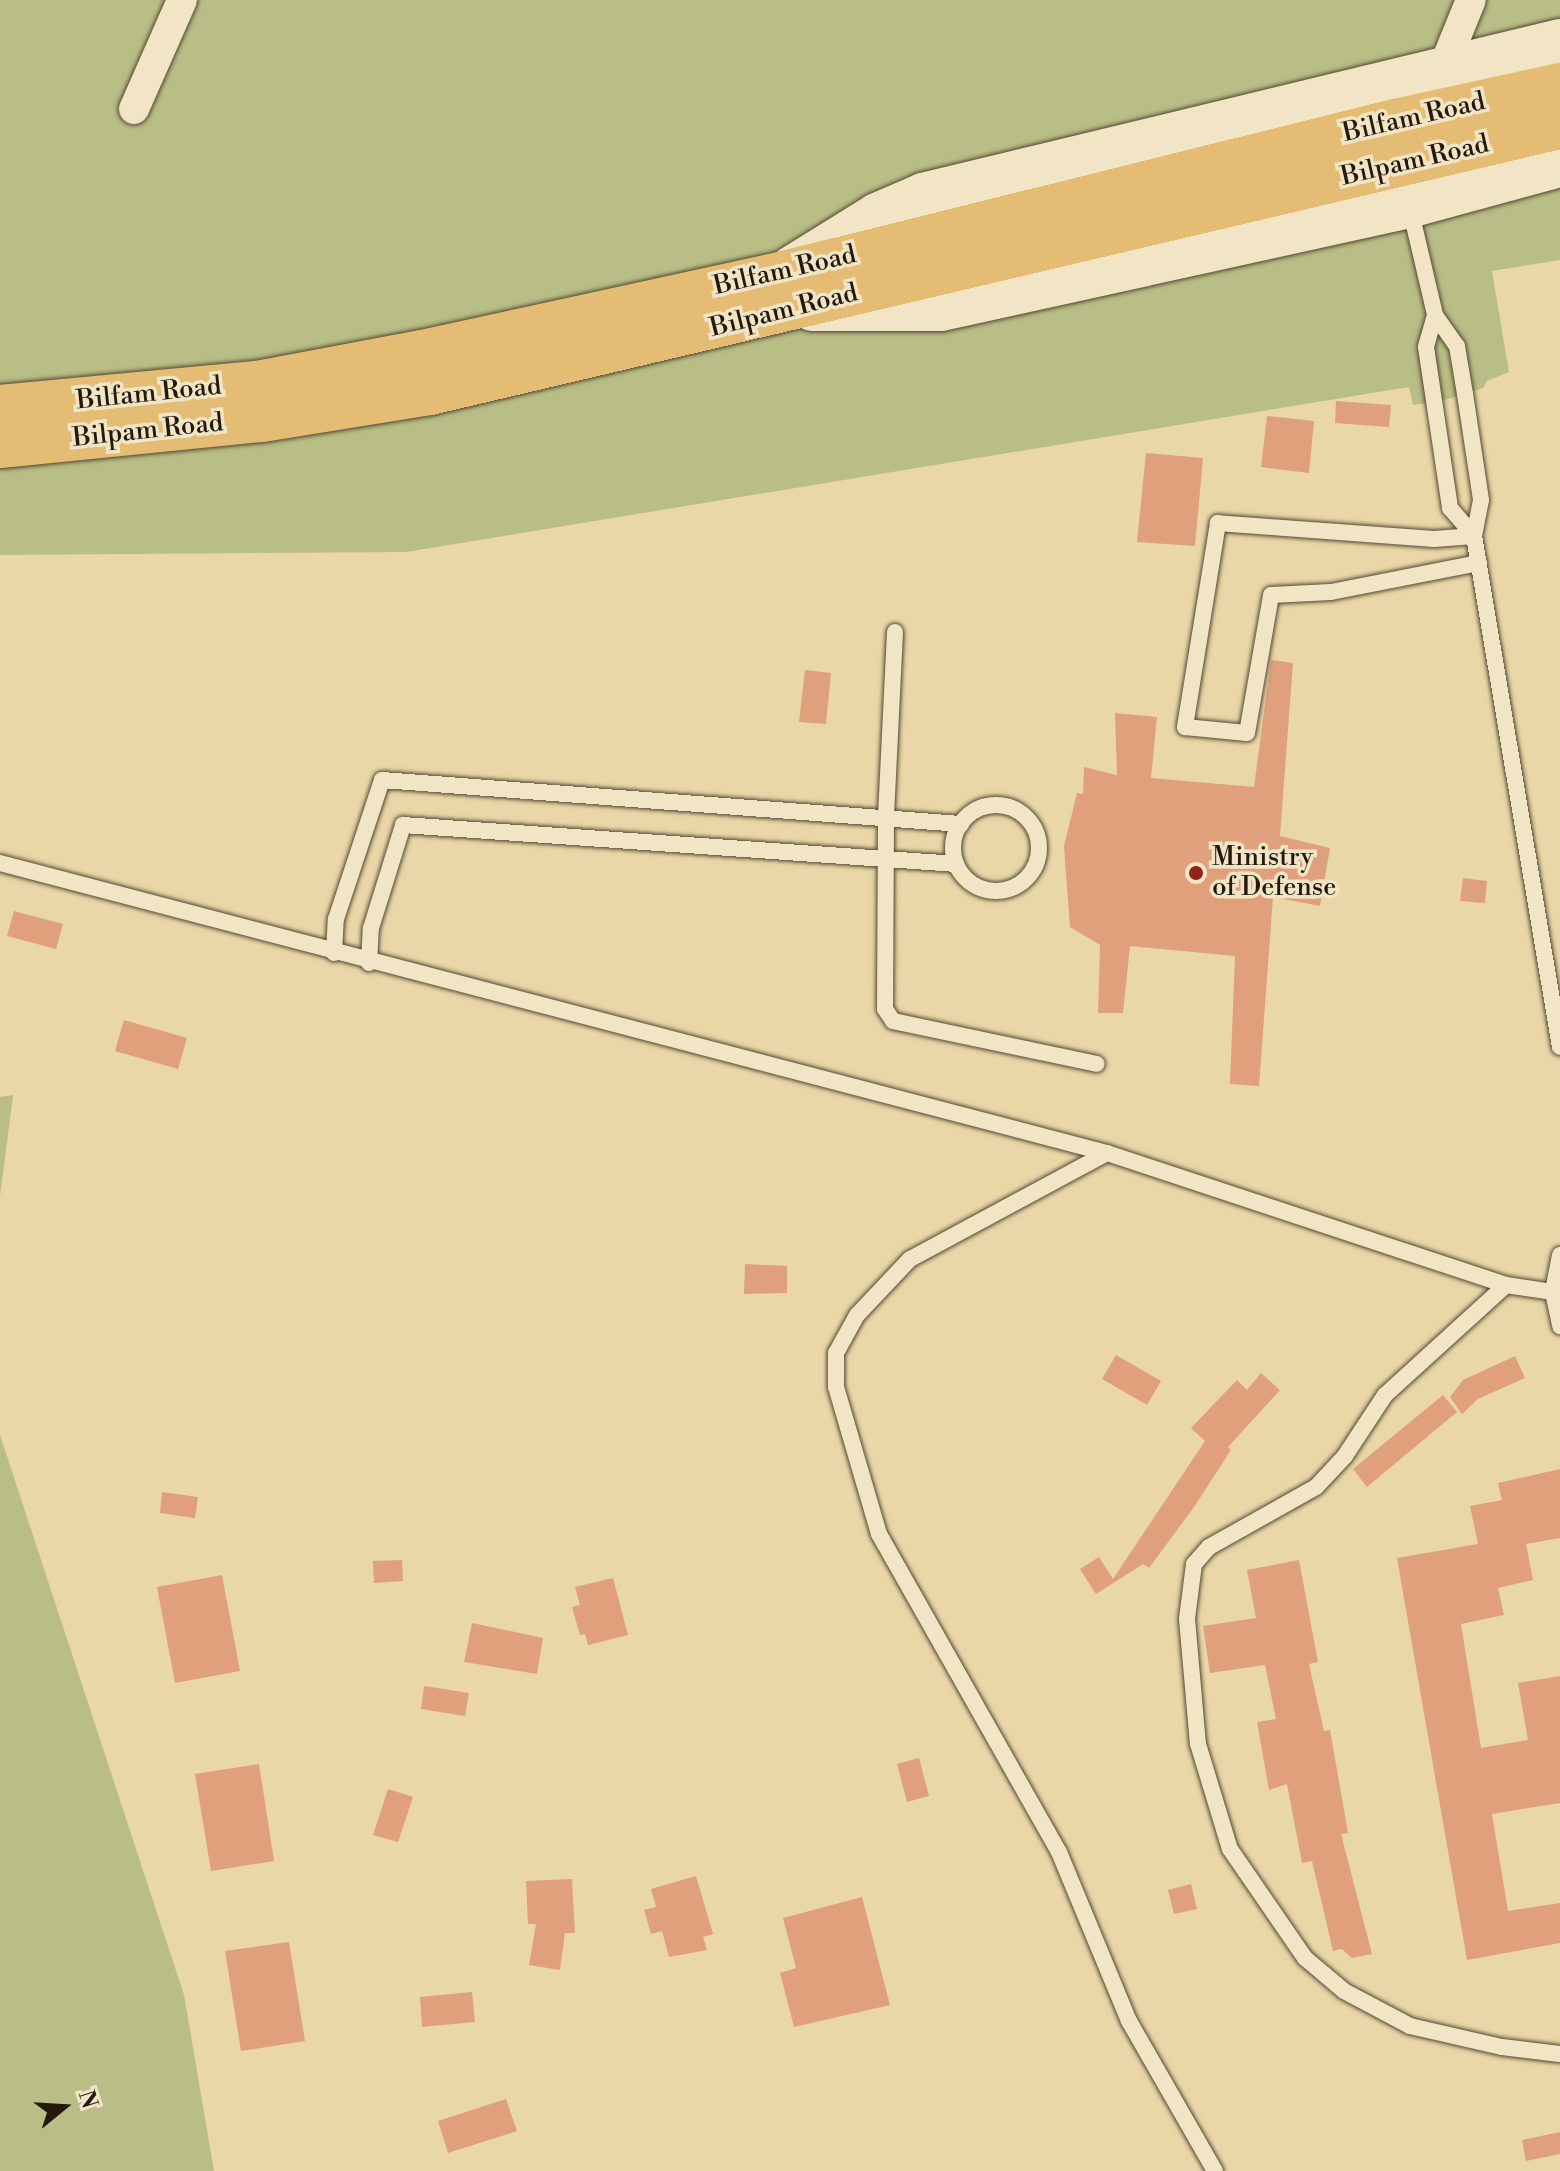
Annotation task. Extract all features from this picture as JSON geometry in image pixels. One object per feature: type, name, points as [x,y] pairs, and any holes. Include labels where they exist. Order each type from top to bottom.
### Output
[{"type":"main road","name":"Bilfam Road","points":[[1402,163],[1560,85]]},
{"type":"main road","name":"Bilpam Road","points":[[0,446],[262,420],[430,393],[789,290],[1402,163],[1560,127]]},
{"type":"main road","name":"Bilfam Road","points":[[0,407],[256,383],[789,290]]},
{"type":"street","points":[[134,109],[182,0]]},
{"type":"street","points":[[1444,66],[1471,0]]},
{"type":"street","points":[[789,290],[877,215],[923,195],[1388,78],[1560,41]]},
{"type":"street","points":[[1402,163],[1560,165]]},
{"type":"lane","points":[[1388,78],[1402,163],[1435,315],[1457,346],[1481,500],[1474,536],[1560,1047]]},
{"type":"lane","points":[[1435,315],[1426,347],[1450,508],[1474,536]]},
{"type":"lane","points":[[1474,536],[1434,539],[1218,523],[1185,727],[1247,733],[1271,595],[1331,592],[1479,563]]},
{"type":"lane","points":[[895,632],[881,990],[893,1021],[1097,1064]]},
{"type":"lane","points":[[334,953],[336,919],[382,780],[961,824]]},
{"type":"lane","points":[[989,805],[1016,810],[1035,831],[1038,858],[1023,882],[996,891],[969,882],[956,864],[953,844],[961,824],[989,805]]},
{"type":"lane","points":[[369,963],[371,928],[403,825],[956,864]]},
{"type":"lane","points":[[0,863],[369,963],[1107,1153],[1506,1285],[1553,1292]]},
{"type":"lane","points":[[1107,1153],[910,1259],[857,1315],[836,1353],[836,1387],[879,1534],[1059,1852],[1129,2021],[1215,2171]]},
{"type":"lane","points":[[1560,1255],[1553,1292],[1560,1326]]},
{"type":"lane","points":[[1506,1285],[1385,1395],[1345,1456],[1316,1487],[1209,1547],[1194,1564],[1187,1619],[1198,1744],[1230,1849],[1305,1958],[1354,1998],[1410,2026],[1502,2047],[1560,2054]]},
{"type":"green space","points":[[0,0],[1560,0],[1560,260],[1492,271],[1509,372],[1487,381],[1483,388],[1438,402],[1413,405],[1409,387],[406,552],[0,555]]},
{"type":"green space","points":[[13,1096],[0,1196],[0,1097]]},
{"type":"green space","points":[[0,1435],[184,1995],[214,2171],[0,2171]]},
{"type":"building","points":[[1336,401],[1391,405],[1389,427],[1335,423]]},
{"type":"building","points":[[1267,416],[1314,421],[1309,473],[1261,467]]},
{"type":"building","points":[[1146,453],[1203,458],[1195,546],[1137,542]]},
{"type":"building","name":"Ministry of Defense","points":[[1271,660],[1293,663],[1280,836],[1330,848],[1320,906],[1273,897],[1259,1086],[1230,1084],[1235,956],[1130,946],[1123,1013],[1098,1013],[1100,945],[1070,927],[1064,846],[1077,793],[1083,794],[1084,767],[1117,775],[1115,713],[1157,717],[1151,778],[1254,787]]},
{"type":"building","points":[[805,670],[831,673],[826,724],[799,722]]},
{"type":"building","points":[[1463,878],[1487,881],[1485,903],[1460,901]]},
{"type":"building","points":[[14,911],[63,924],[56,949],[7,936]]},
{"type":"building","points":[[124,1020],[187,1038],[178,1069],[115,1051]]},
{"type":"building","points":[[745,1264],[787,1266],[787,1293],[744,1294]]},
{"type":"building","points":[[1116,1355],[1161,1381],[1147,1405],[1102,1379]]},
{"type":"building","points":[[1515,1356],[1525,1378],[1478,1399],[1462,1414],[1450,1397],[1463,1380]]},
{"type":"building","points":[[1261,1373],[1280,1390],[1228,1447],[1231,1450],[1194,1507],[1149,1568],[1143,1564],[1096,1594],[1080,1569],[1099,1557],[1113,1579],[1205,1441],[1191,1428],[1237,1380],[1247,1390]]},
{"type":"building","points":[[1443,1395],[1457,1412],[1367,1487],[1353,1469]]},
{"type":"building","points":[[1560,1469],[1560,1538],[1526,1544],[1533,1580],[1498,1588],[1504,1615],[1461,1624],[1481,1748],[1528,1740],[1518,1683],[1560,1676],[1560,1803],[1492,1814],[1508,1911],[1560,1903],[1560,1943],[1467,1960],[1397,1558],[1478,1544],[1470,1506],[1502,1500],[1498,1483]]},
{"type":"building","points":[[162,1492],[198,1497],[195,1518],[160,1513]]},
{"type":"building","points":[[402,1560],[403,1581],[374,1583],[373,1561]]},
{"type":"building","points":[[1299,1560],[1318,1662],[1309,1664],[1324,1731],[1330,1730],[1348,1833],[1341,1834],[1372,1954],[1352,1958],[1342,1949],[1333,1951],[1312,1861],[1302,1863],[1287,1784],[1269,1790],[1257,1722],[1276,1719],[1265,1665],[1210,1673],[1203,1626],[1256,1618],[1247,1570]]},
{"type":"building","points":[[222,1575],[240,1671],[175,1683],[157,1587]]},
{"type":"building","points":[[613,1578],[628,1635],[588,1645],[585,1634],[580,1635],[572,1607],[580,1605],[575,1587]]},
{"type":"building","points":[[472,1623],[543,1638],[537,1674],[464,1662]]},
{"type":"building","points":[[424,1686],[469,1693],[465,1716],[421,1709]]},
{"type":"building","points":[[919,1758],[929,1796],[907,1802],[897,1764]]},
{"type":"building","points":[[259,1764],[274,1861],[211,1871],[195,1774]]},
{"type":"building","points":[[388,1789],[413,1797],[398,1842],[373,1835]]},
{"type":"building","points":[[696,1876],[713,1934],[703,1937],[707,1950],[669,1957],[662,1931],[651,1934],[644,1910],[656,1907],[651,1889]]},
{"type":"building","points":[[572,1879],[575,1933],[565,1933],[560,1970],[529,1965],[536,1924],[528,1924],[526,1881]]},
{"type":"building","points":[[1191,1884],[1197,1909],[1174,1914],[1168,1890]]},
{"type":"building","points":[[862,1897],[890,2005],[794,2027],[780,1973],[796,1968],[783,1918]]},
{"type":"building","points":[[289,1942],[305,2041],[241,2051],[225,1951]]},
{"type":"building","points":[[472,1992],[475,2022],[422,2027],[420,1997]]},
{"type":"building","points":[[506,2099],[517,2131],[448,2153],[438,2121]]},
{"type":"building","points":[[1560,2132],[1560,2154],[1526,2161],[1522,2140]]},
{"type":"place","name":"Ministry of Defense","points":[[1196,873]]}]
